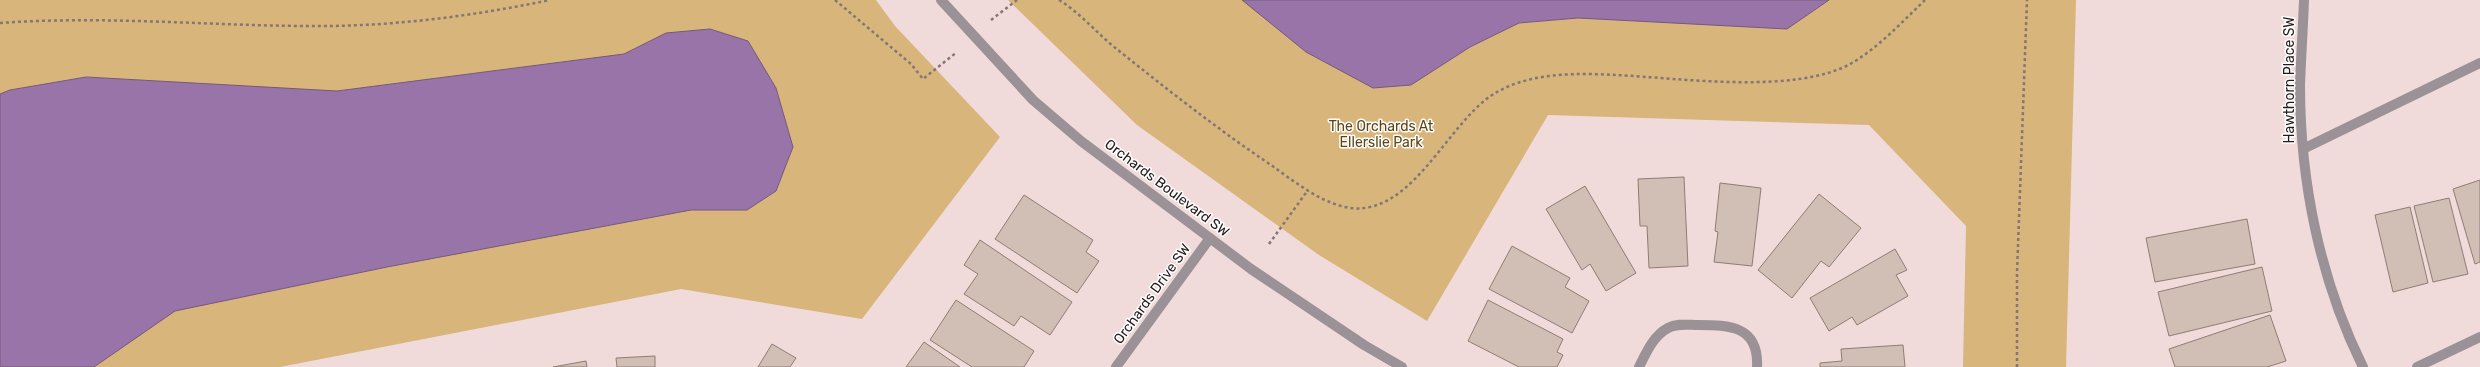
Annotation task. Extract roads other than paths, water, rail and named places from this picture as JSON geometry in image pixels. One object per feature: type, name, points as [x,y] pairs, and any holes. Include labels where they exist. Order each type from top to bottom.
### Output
[{"type":"street","name":"Orchards Boulevard SW","points":[[940,0],[1033,100],[1082,141],[1210,238],[1283,290],[1364,345],[1402,367]]},
{"type":"street","name":"Hawthorn Place SW","points":[[2304,0],[2300,86],[2303,149],[2312,214],[2321,257],[2338,309],[2363,367]]},
{"type":"street","points":[[2303,149],[2480,63]]},
{"type":"street","name":"Orchards Drive SW","points":[[1116,367],[1210,238]]},
{"type":"street","points":[[1639,367],[1651,344],[1666,329],[1674,325],[1723,325],[1735,327],[1747,334],[1755,343],[1757,367]]},
{"type":"street","points":[[2421,366],[2480,337]]},
{"type":"park label","name":"The Orchards At Ellerslie Park","points":[[1381,134]]}]
